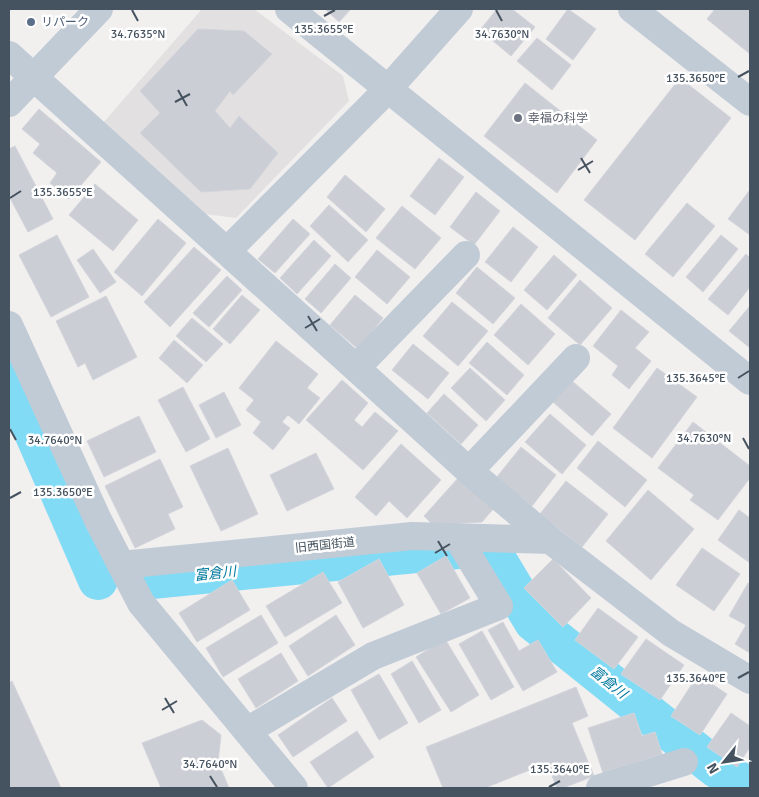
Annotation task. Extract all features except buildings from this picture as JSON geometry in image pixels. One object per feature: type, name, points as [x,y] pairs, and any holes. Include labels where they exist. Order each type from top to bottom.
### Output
[{"type":"street","points":[[9,103],[99,9]]},
{"type":"street","points":[[289,9],[750,381]]},
{"type":"street","points":[[227,251],[388,89],[459,9]]},
{"type":"street","points":[[632,9],[750,102]]},
{"type":"street","points":[[9,55],[469,471],[550,540],[671,633],[750,680]]},
{"type":"street","points":[[356,368],[466,255]]},
{"type":"street","points":[[9,325],[98,520],[141,603],[294,788]]},
{"type":"street","points":[[469,471],[576,358]]},
{"type":"street","name":"旧西国街道","points":[[121,565],[412,536],[550,540]]},
{"type":"street","points":[[247,731],[373,656],[498,606],[457,537]]},
{"type":"street","points":[[600,788],[684,762]]},
{"type":"shaded area","points":[[202,9],[254,9],[343,76],[349,101],[236,218],[205,214],[103,123]]},
{"type":"waterway","name":"富倉川","points":[[9,375],[98,580]]},
{"type":"waterway","name":"富倉川","points":[[152,579],[457,549]]},
{"type":"waterway","name":"富倉川","points":[[488,560],[498,562],[534,622],[715,767],[750,788]]},
{"type":"place","name":"リパーク","points":[[31,22]]},
{"type":"place","name":"幸福の科学","points":[[518,118]]}]
